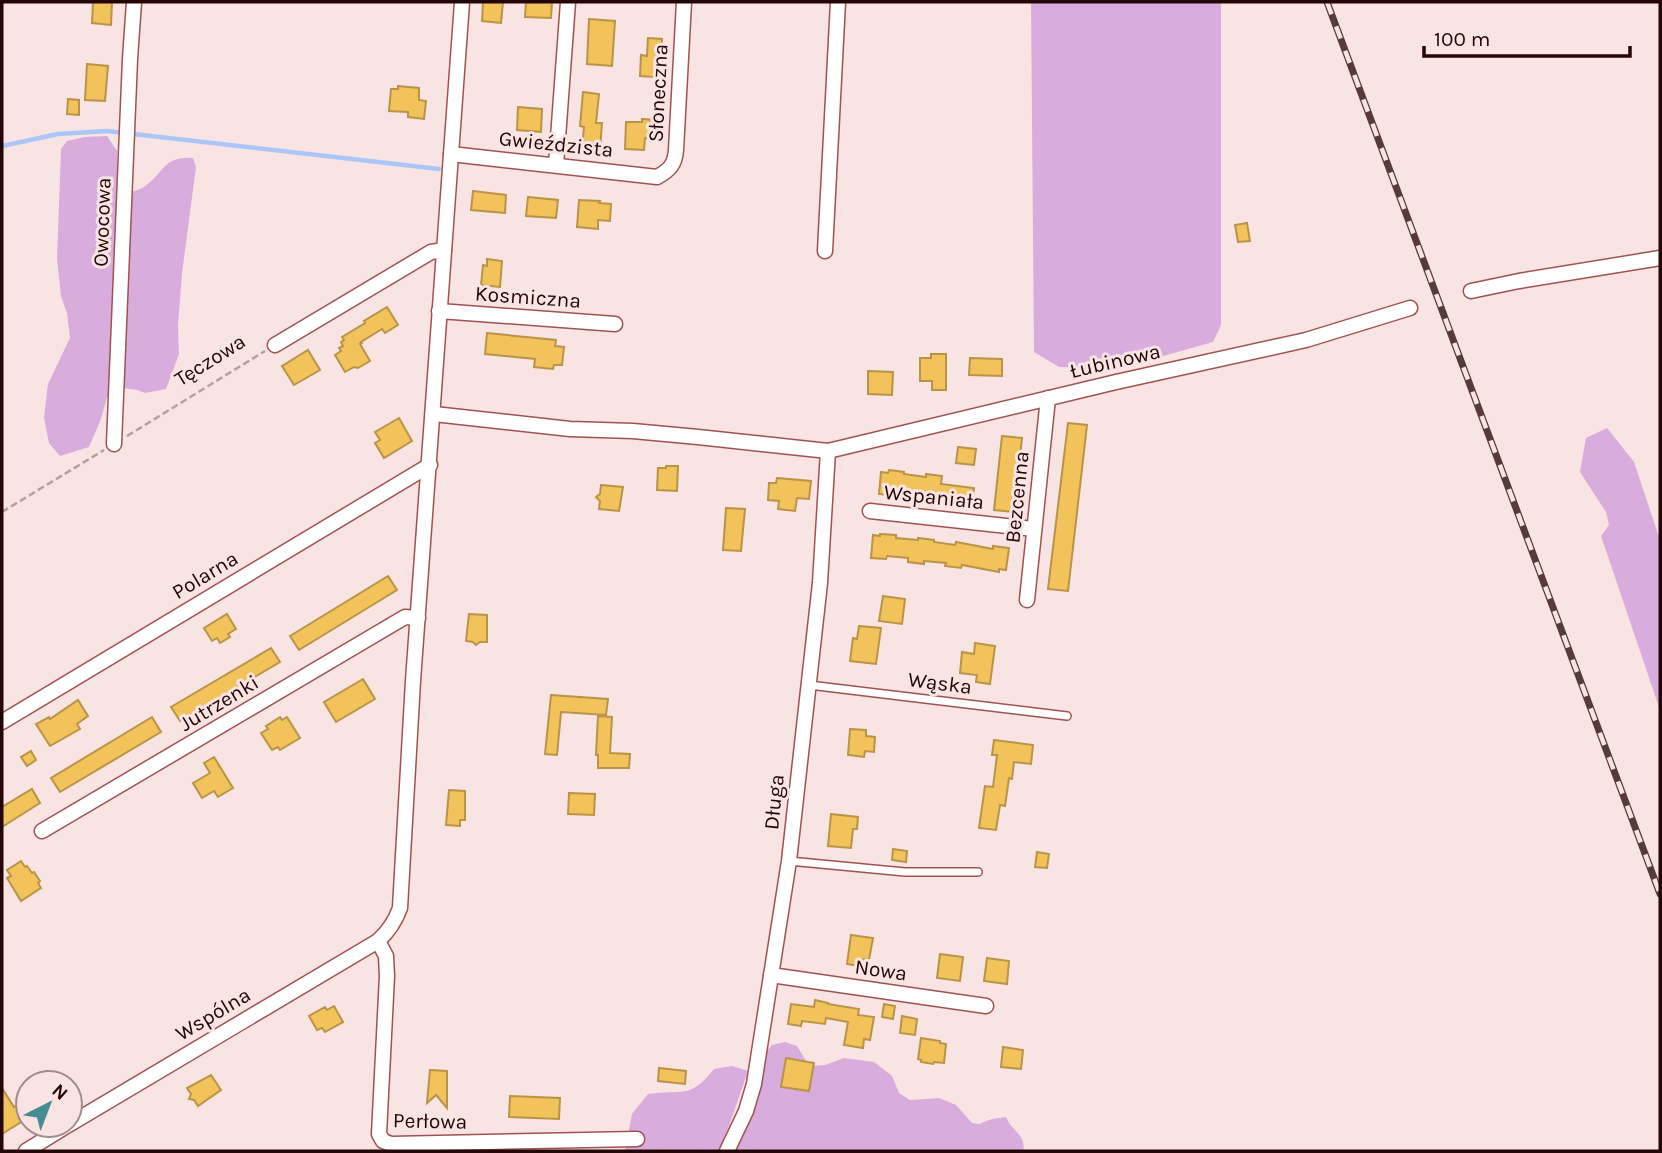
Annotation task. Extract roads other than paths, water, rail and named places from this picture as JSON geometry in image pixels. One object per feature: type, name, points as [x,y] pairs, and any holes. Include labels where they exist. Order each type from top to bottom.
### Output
[{"type":"street","name":"Owocowa","points":[[114,444],[134,2]]},
{"type":"street","points":[[378,941],[389,931],[400,908],[462,2]]},
{"type":"street","points":[[556,165],[568,2]]},
{"type":"street","name":"Słoneczna","points":[[657,177],[675,162],[684,2]]},
{"type":"street","points":[[825,251],[838,2]]},
{"type":"street","name":"Gwieździsta","points":[[451,154],[657,177]]},
{"type":"street","name":"Tęczowa","points":[[275,345],[431,252],[444,250]]},
{"type":"street","points":[[1471,291],[1660,258]]},
{"type":"street","name":"Łubinowa","points":[[433,414],[570,429],[633,431],[828,451],[1306,340],[1410,308]]},
{"type":"street","name":"Kosmiczna","points":[[439,311],[615,324]]},
{"type":"street","name":"Bezcenna","points":[[1027,600],[1048,398]]},
{"type":"street","name":"Długa","points":[[727,1151],[746,1111],[754,1084],[789,861],[820,583],[828,451]]},
{"type":"street","name":"Polarna","points":[[2,722],[430,465]]},
{"type":"street","name":"Wspaniała","points":[[870,511],[1034,529]]},
{"type":"street","name":"Jutrzenki","points":[[43,831],[405,617],[418,618]]},
{"type":"street","name":"Wspólna","points":[[84,1116],[378,941]]},
{"type":"street","name":"Perłowa","points":[[378,941],[386,956],[387,976],[379,1134],[383,1141],[391,1144],[637,1139]]},
{"type":"street","name":"Nowa","points":[[771,975],[986,1006]]},
{"type":"street","name":"Wspólna","points":[[26,1151],[46,1139]]},
{"type":"lane","name":"Wąska","points":[[809,685],[1067,716]]},
{"type":"lane","points":[[789,861],[905,872],[978,872]]},
{"type":"waterway","points":[[2,146],[58,134],[107,131],[439,169]]},
{"type":"railway","points":[[1327,2],[1660,894]]}]
